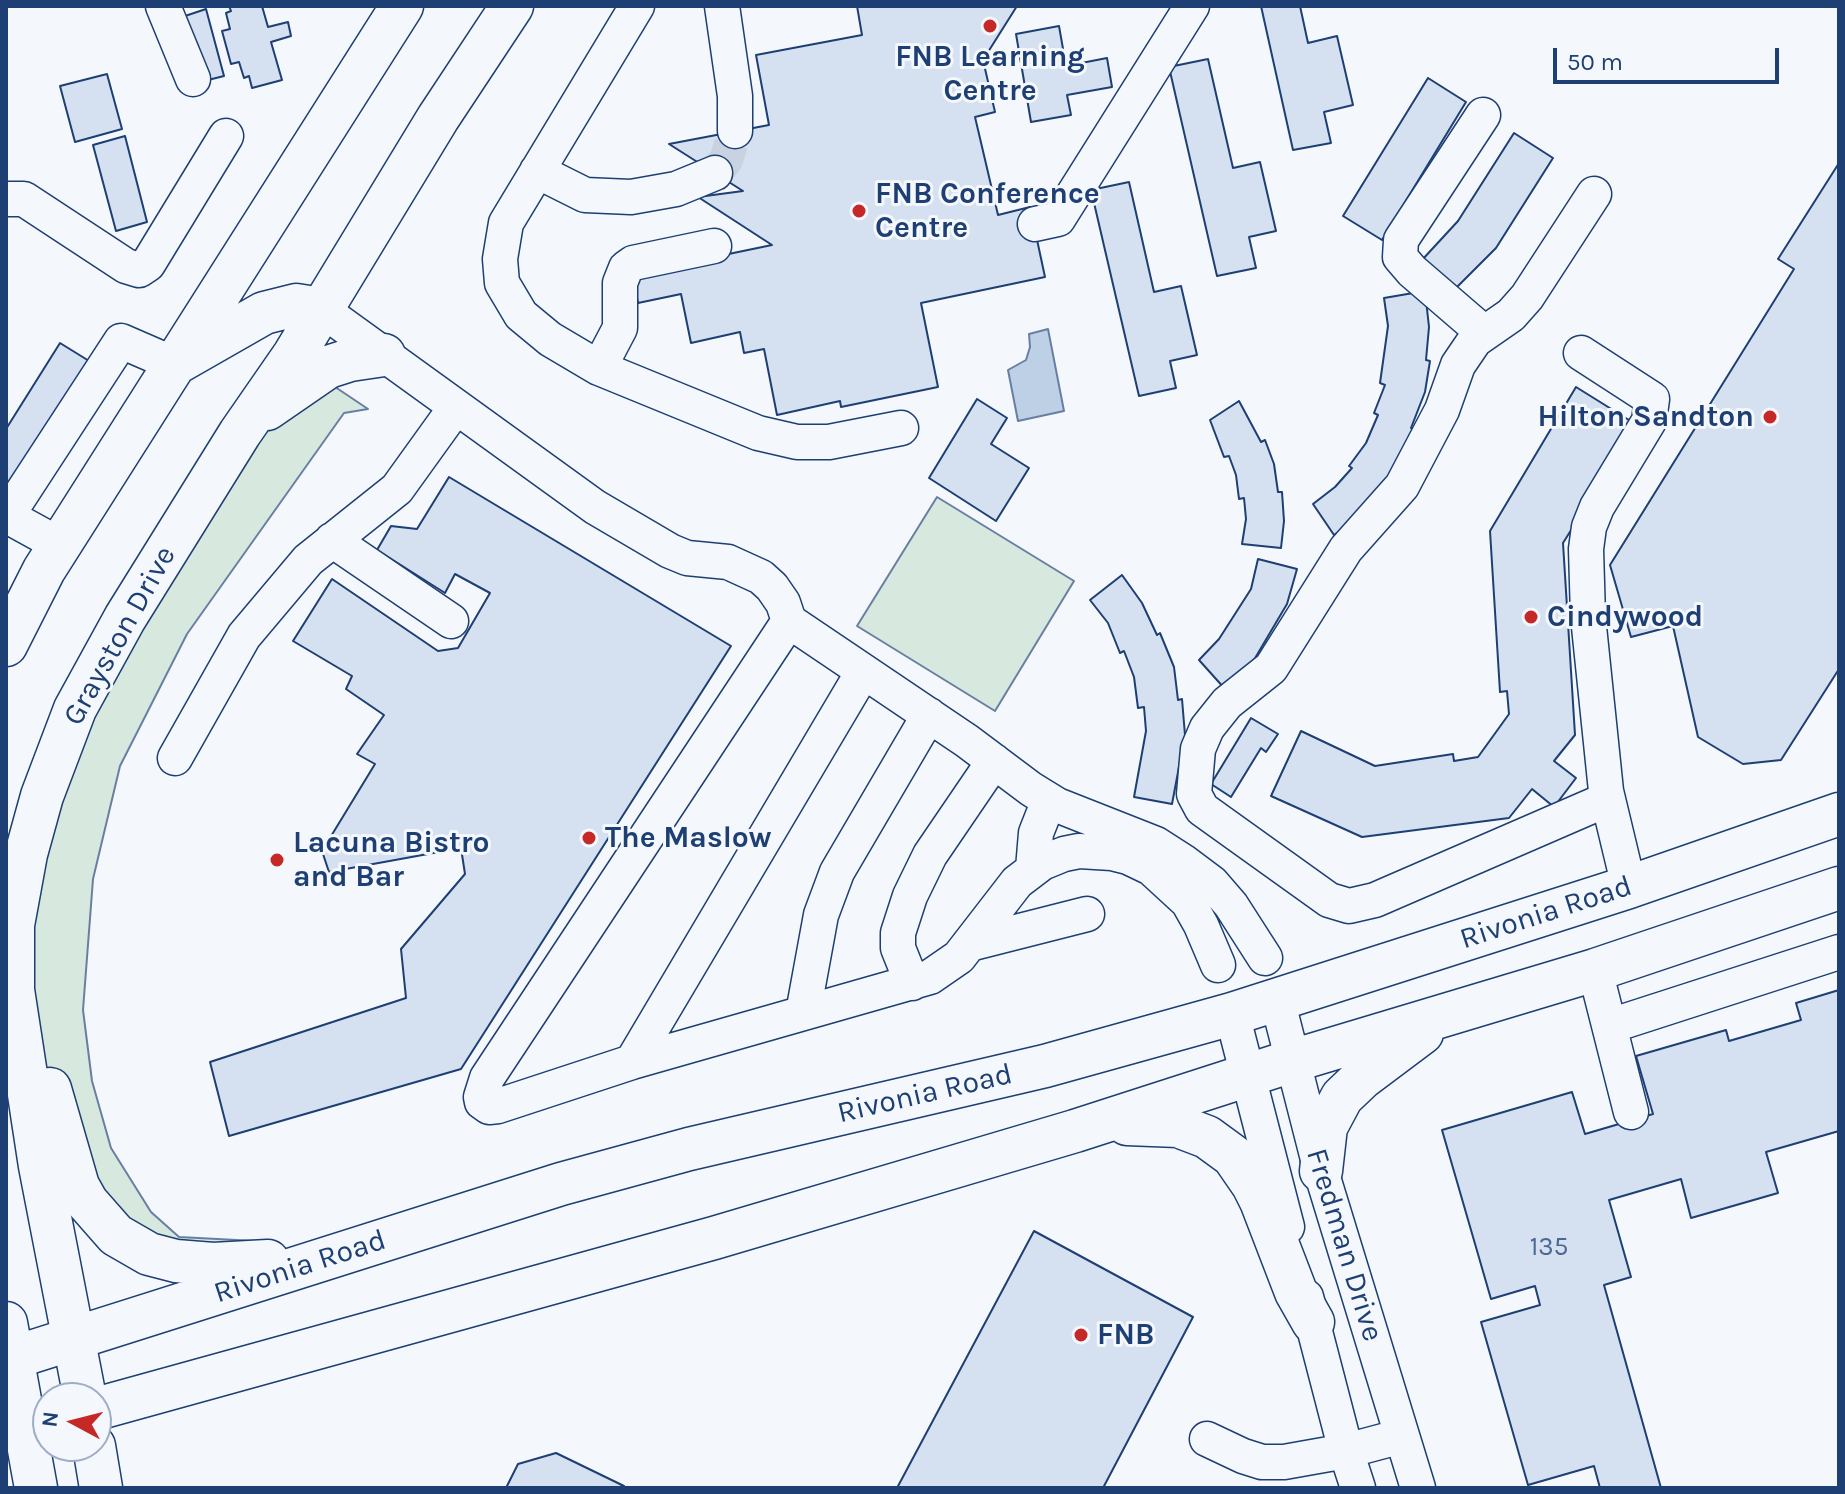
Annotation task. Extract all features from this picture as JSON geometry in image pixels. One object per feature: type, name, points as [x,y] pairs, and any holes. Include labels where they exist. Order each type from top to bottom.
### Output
[{"type":"main road","points":[[6,645],[44,570],[402,6]]},
{"type":"main road","name":"Grayston Drive","points":[[82,1382],[22,1061],[11,958],[13,925],[26,854],[42,796],[75,709],[125,618],[438,118],[512,6]]},
{"type":"main road","points":[[174,364],[264,313],[296,305],[321,309]]},
{"type":"main road","points":[[240,433],[268,408],[328,367],[384,355]]},
{"type":"main road","name":"Rivonia Road","points":[[8,1347],[73,1339],[561,1184],[689,1149],[1045,1066],[1232,1014],[1629,887],[1839,814]]},
{"type":"main road","points":[[112,1405],[714,1238],[1075,1131],[1292,1061],[1595,970],[1839,888]]},
{"type":"main road","points":[[11,958],[78,1186],[108,1228],[139,1250],[176,1261],[213,1264],[316,1262]]},
{"type":"main road","points":[[1321,1171],[1326,1127],[1342,1097],[1389,1056],[1449,1013]]},
{"type":"main road","points":[[1075,1131],[1137,1122],[1178,1126],[1207,1137],[1233,1156],[1261,1201],[1296,1292],[1313,1322]]},
{"type":"main road","points":[[8,1347],[36,1488]]},
{"type":"main road","points":[[97,1462],[101,1488]]},
{"type":"street","points":[[163,6],[193,79]]},
{"type":"street","points":[[637,6],[506,223],[500,259],[502,283],[521,315],[537,330],[599,368],[758,433],[779,439],[829,442],[901,428]]},
{"type":"street","points":[[722,6],[735,96],[735,131]]},
{"type":"street","points":[[1092,212],[1046,222],[1135,98],[1192,6]]},
{"type":"street","points":[[1135,98],[1169,89]]},
{"type":"street","points":[[1483,115],[1401,240],[1400,257],[1484,333]]},
{"type":"street","points":[[6,199],[24,199],[126,266],[139,270],[148,264],[226,136]]},
{"type":"street","points":[[537,171],[585,195],[618,197],[664,192],[715,173]]},
{"type":"street","points":[[1594,194],[1527,297],[1511,315],[1475,340],[1458,365],[1442,410],[1402,486],[1346,549],[1271,668],[1227,703],[1207,728],[1198,749],[1194,794],[1202,809],[1329,900],[1349,906],[1375,900],[1608,799]]},
{"type":"street","points":[[599,368],[620,328],[620,283],[626,268],[633,263],[714,246]]},
{"type":"street","points":[[321,309],[571,491],[670,551],[687,558],[728,562],[761,577],[783,603],[789,621],[1049,800],[1156,844],[1184,862],[1212,883],[1231,905],[1265,958]]},
{"type":"street","points":[[60,545],[7,516],[121,341],[174,364]]},
{"type":"street","points":[[1581,353],[1652,399],[1649,421],[1597,507],[1589,527],[1586,549],[1588,617],[1608,799],[1629,887]]},
{"type":"street","points":[[175,758],[244,636],[308,560],[397,489],[456,407]]},
{"type":"street","points":[[332,540],[451,621]]},
{"type":"street","points":[[789,621],[487,1078],[482,1102],[489,1107],[498,1106],[632,1062],[912,983],[942,971],[959,957],[1007,892],[1033,869],[1064,854],[1093,851],[1128,857],[1151,868],[1188,902],[1218,965]]},
{"type":"street","points":[[632,1062],[863,672]]},
{"type":"street","points":[[803,1013],[821,915],[837,872],[929,715]]},
{"type":"street","points":[[912,983],[898,948],[898,933],[910,896],[930,855],[994,761]]},
{"type":"street","points":[[1033,869],[1036,833],[1049,800]]},
{"type":"street","points":[[969,944],[1087,914]]},
{"type":"street","points":[[1610,1026],[1839,952]]},
{"type":"street","points":[[1595,970],[1631,1112]]},
{"type":"street","name":"Fredman Drive","points":[[1277,999],[1321,1171],[1418,1488]]},
{"type":"street","name":"Fredman Drive","points":[[1232,1014],[1358,1488]]},
{"type":"street","points":[[1207,1439],[1262,1462],[1284,1462],[1346,1451],[1402,1436]]},
{"type":"shaded area","points":[[283,352],[368,409],[344,413],[187,634],[120,766],[93,879],[83,1010],[92,1081],[111,1148],[151,1212],[179,1237],[275,1242],[274,1265],[213,1269],[74,1185],[17,955],[44,800]]},
{"type":"shaded area","points":[[937,497],[1074,581],[995,711],[857,626]]},
{"type":"water","points":[[1048,329],[1064,411],[1018,421],[1008,370],[1026,360],[1030,347],[1029,334]]},
{"type":"building","points":[[229,6],[262,6],[268,27],[288,22],[291,36],[271,42],[282,80],[252,88],[249,76],[244,78],[239,62],[231,64],[222,31],[230,29],[226,13],[231,11]]},
{"type":"building","name":"FNB Conference Centre","points":[[857,6],[1017,6],[983,60],[995,112],[975,117],[998,215],[1030,207],[1045,277],[921,303],[938,387],[841,407],[840,401],[777,415],[764,349],[744,353],[740,332],[691,343],[681,294],[638,303],[632,274],[772,245],[698,197],[743,191],[669,144],[769,125],[756,55],[862,35]]},
{"type":"building","points":[[1261,6],[1300,6],[1308,43],[1337,36],[1353,105],[1324,112],[1331,143],[1293,150]]},
{"type":"building","points":[[206,9],[224,76],[200,82],[185,16]]},
{"type":"building","points":[[1059,26],[1066,66],[1107,58],[1112,87],[1067,95],[1071,115],[1031,122],[1016,34]]},
{"type":"building","points":[[1208,59],[1233,168],[1260,162],[1276,231],[1249,237],[1256,268],[1217,276],[1169,67]]},
{"type":"building","points":[[107,74],[122,129],[75,142],[60,86]]},
{"type":"building","points":[[1428,78],[1466,102],[1382,240],[1343,216]]},
{"type":"building","points":[[1514,133],[1553,158],[1496,248],[1454,290],[1422,260],[1458,221]]},
{"type":"building","points":[[125,136],[147,222],[116,231],[93,145]]},
{"type":"building","name":"Hilton Sandton","points":[[1839,163],[1839,669],[1781,760],[1743,764],[1698,737],[1673,626],[1631,637],[1610,565],[1794,269],[1778,259]]},
{"type":"building","points":[[1129,182],[1154,292],[1181,286],[1197,355],[1170,361],[1176,388],[1139,396],[1091,190]]},
{"type":"building","points":[[1425,291],[1429,327],[1426,360],[1430,361],[1425,392],[1411,428],[1416,430],[1403,458],[1362,516],[1334,535],[1313,504],[1335,487],[1352,468],[1349,466],[1366,443],[1378,415],[1374,413],[1385,385],[1380,383],[1388,326],[1384,298]]},
{"type":"building","points":[[60,343],[94,364],[6,499],[6,429]]},
{"type":"building","name":"Cindywood","points":[[1576,387],[1637,425],[1563,543],[1575,735],[1554,761],[1576,778],[1554,807],[1532,789],[1509,818],[1362,837],[1271,796],[1301,731],[1375,766],[1453,754],[1454,761],[1478,757],[1509,714],[1507,691],[1500,692],[1490,531]]},
{"type":"building","points":[[977,399],[1007,418],[991,444],[1029,468],[996,521],[929,478]]},
{"type":"building","points":[[1239,401],[1261,442],[1265,440],[1274,464],[1278,492],[1282,492],[1284,521],[1281,548],[1242,544],[1246,519],[1244,498],[1239,499],[1236,475],[1229,456],[1224,457],[1210,420]]},
{"type":"building","points":[[449,477],[731,646],[461,1069],[229,1136],[210,1062],[406,998],[401,949],[465,874],[461,848],[329,872],[322,851],[375,764],[357,754],[384,715],[346,689],[352,676],[293,641],[332,579],[438,651],[458,648],[490,593],[455,574],[445,593],[377,550],[391,526],[417,529]]},
{"type":"building","points":[[1258,559],[1297,569],[1287,604],[1251,665],[1225,689],[1199,660],[1219,639],[1251,589]]},
{"type":"building","points":[[1122,575],[1142,603],[1157,635],[1160,633],[1174,667],[1178,700],[1182,699],[1185,735],[1172,804],[1134,797],[1146,731],[1144,707],[1138,708],[1134,677],[1124,651],[1120,653],[1108,623],[1090,600]]},
{"type":"building","points":[[1251,718],[1278,734],[1266,752],[1261,748],[1231,797],[1211,784]]},
{"type":"building","points":[[1839,990],[1839,1131],[1766,1152],[1778,1193],[1691,1218],[1681,1179],[1609,1200],[1631,1277],[1604,1285],[1661,1488],[1600,1488],[1594,1466],[1528,1485],[1481,1322],[1540,1305],[1535,1286],[1491,1299],[1442,1130],[1572,1092],[1585,1134],[1653,1114],[1636,1056],[1726,1030],[1729,1041],[1801,1020],[1796,1003]]},
{"type":"building","points":[[1034,1231],[1193,1317],[1103,1488],[897,1488]]},
{"type":"building","points":[[556,1453],[624,1486],[506,1488],[518,1464]]},
{"type":"tunnel","points":[[715,173],[726,160],[735,131]]},
{"type":"place","name":"FNB Learning Centre","points":[[990,26]]},
{"type":"place","name":"FNB Conference Centre","points":[[859,211]]},
{"type":"place","name":"Hilton Sandton","points":[[1770,417]]},
{"type":"place","name":"Cindywood","points":[[1531,617]]},
{"type":"place","name":"The Maslow","points":[[589,838]]},
{"type":"place","name":"Lacuna Bistro and Bar","points":[[277,860]]},
{"type":"place","name":"FNB","points":[[1081,1335]]}]
